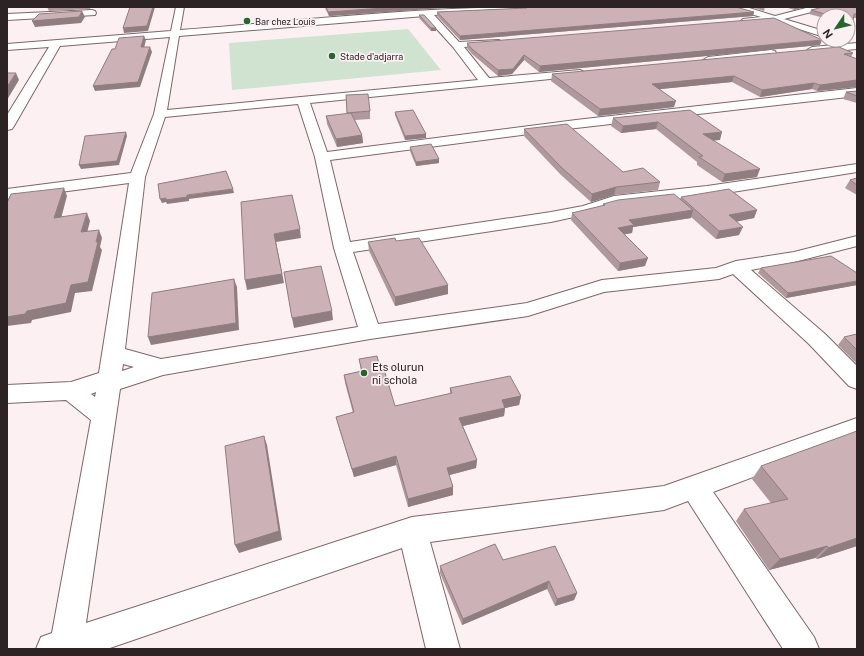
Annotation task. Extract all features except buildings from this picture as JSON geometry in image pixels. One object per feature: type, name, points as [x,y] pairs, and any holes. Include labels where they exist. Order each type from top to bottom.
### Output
[{"type":"street","points":[[180,7],[160,114],[137,177],[109,382],[62,648],[412,530],[664,498],[857,428]]},
{"type":"street","points":[[7,47],[57,42],[86,33],[174,33],[427,13],[527,7]]},
{"type":"street","points":[[737,7],[816,32]]},
{"type":"street","points":[[734,22],[773,19],[816,7]]},
{"type":"street","points":[[7,17],[94,10],[86,33]]},
{"type":"street","points":[[427,13],[457,45],[486,82]]},
{"type":"street","points":[[457,45],[504,41]]},
{"type":"street","points":[[7,126],[57,42]]},
{"type":"street","points":[[802,51],[857,45]]},
{"type":"street","points":[[694,61],[779,53]]},
{"type":"street","points":[[160,114],[588,72]]},
{"type":"street","points":[[322,157],[469,140],[576,124],[857,92]]},
{"type":"street","points":[[304,101],[322,157],[343,248],[370,332]]},
{"type":"street","points":[[343,248],[551,217],[586,210],[614,201],[707,192],[857,168]]},
{"type":"street","points":[[7,194],[137,177]]},
{"type":"street","points":[[7,394],[71,391],[161,367],[370,332],[528,309],[602,286],[728,270],[794,257],[857,241]]},
{"type":"street","points":[[728,270],[759,286],[817,339],[857,380]]},
{"type":"street","points":[[112,353],[161,367]]},
{"type":"street","points":[[71,391],[103,416]]},
{"type":"street","points":[[695,488],[802,649]]},
{"type":"street","points":[[412,530],[443,649]]},
{"type":"green space","points":[[408,29],[441,70],[232,90],[229,43]]},
{"type":"place","name":"Bar chez Louis","points":[[247,21]]},
{"type":"place","name":"Stade d'adjarra","points":[[332,56]]},
{"type":"place","name":"Ets olurun ni schola","points":[[364,373]]}]
